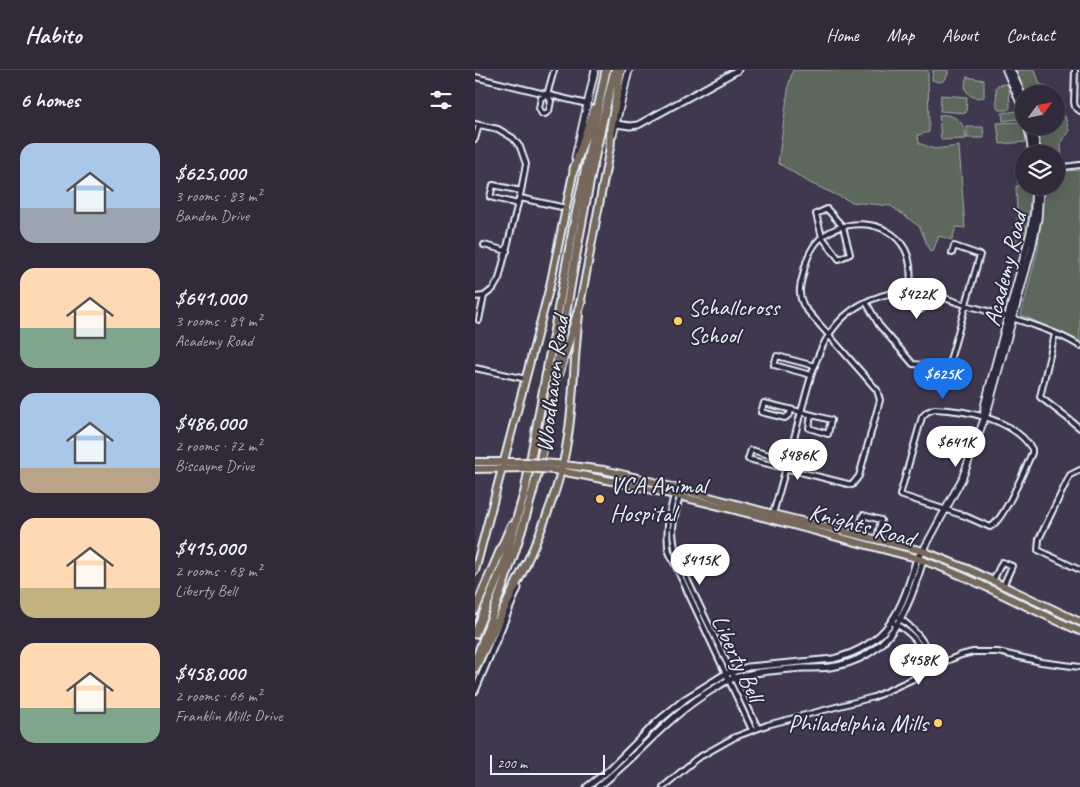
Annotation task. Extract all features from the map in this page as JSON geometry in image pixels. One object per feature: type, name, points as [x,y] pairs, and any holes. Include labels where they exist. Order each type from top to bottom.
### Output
[{"type":"highway","name":"Woodhaven Road","points":[[475,662],[518,542],[537,474],[550,410],[581,225],[604,113],[615,70]]},
{"type":"highway","points":[[610,147],[611,128],[621,70]]},
{"type":"highway","name":"Woodhaven Road","points":[[475,634],[504,563],[525,492],[574,224],[606,71]]},
{"type":"highway","points":[[574,169],[606,71]]},
{"type":"highway","points":[[550,410],[581,302]]},
{"type":"highway","points":[[475,610],[506,541],[527,478]]},
{"type":"highway","points":[[475,668],[526,564]]},
{"type":"main road","name":"Woodhaven Road","points":[[475,571],[550,286],[595,70]]},
{"type":"main road","name":"Woodhaven Road","points":[[526,564],[550,505],[569,424],[581,302],[610,147],[629,70]]},
{"type":"main road","points":[[1006,70],[1015,91]]},
{"type":"main road","points":[[1011,70],[1018,85]]},
{"type":"main road","name":"Academy Road","points":[[1011,318],[1030,233],[1034,195]]},
{"type":"main road","name":"Academy Road","points":[[920,559],[969,463],[988,409],[1035,233],[1040,195]]},
{"type":"main road","name":"Knights Road","points":[[475,462],[504,461],[525,465],[558,467],[773,514],[923,551],[993,581],[1080,622]]},
{"type":"main road","name":"Knights Road","points":[[475,469],[525,465]]},
{"type":"main road","name":"Knights Road","points":[[678,493],[947,568],[1080,630]]},
{"type":"main road","points":[[1000,594],[1003,586]]},
{"type":"street","points":[[547,95],[551,101],[549,111],[547,114],[542,114],[539,108],[541,98],[547,95],[554,70]]},
{"type":"street","points":[[616,124],[638,125],[738,70]]},
{"type":"street","points":[[1075,70],[1074,102],[1075,107],[1080,111]]},
{"type":"street","points":[[475,77],[587,104]]},
{"type":"street","points":[[475,139],[477,124],[506,132],[521,147],[526,164],[520,198],[499,279],[493,289],[484,296],[475,297]]},
{"type":"street","points":[[1065,167],[1080,165]]},
{"type":"street","points":[[518,204],[490,197],[493,185],[521,191]]},
{"type":"street","points":[[520,198],[565,208]]},
{"type":"street","points":[[827,209],[843,227],[850,254],[839,259],[822,237],[817,214],[827,209]]},
{"type":"street","points":[[787,460],[751,450],[748,459],[852,485],[859,476],[880,400],[879,394],[801,301],[799,291],[804,269],[810,253],[822,237],[843,227],[855,224],[888,231],[895,236],[908,256],[913,307],[919,310],[922,309],[926,293]]},
{"type":"street","points":[[484,245],[507,251]]},
{"type":"street","points":[[865,302],[879,325],[913,364],[934,366],[949,364],[979,255],[954,246],[952,254]]},
{"type":"street","points":[[773,514],[817,357],[829,333],[851,311],[865,302],[886,294],[912,291],[926,293],[1011,318],[1055,334],[1080,346]]},
{"type":"street","points":[[479,320],[484,296]]},
{"type":"street","points":[[1055,334],[1040,397],[1080,428]]},
{"type":"street","points":[[811,375],[774,365],[777,356],[815,366]]},
{"type":"street","points":[[475,368],[526,379]]},
{"type":"street","points":[[791,410],[790,414],[785,418],[761,412],[764,403],[831,420],[828,434],[809,428],[811,415]]},
{"type":"street","points":[[934,409],[953,410],[984,417],[1006,426],[1021,436],[1029,444],[1032,451],[1007,506],[995,525],[990,526],[900,495],[921,417],[934,409]]},
{"type":"street","points":[[1080,470],[1070,475],[1039,538],[1038,550],[1080,570]]},
{"type":"street","name":"Liberty Bell","points":[[678,493],[668,519],[666,538],[669,552],[731,679],[758,728]]},
{"type":"street","points":[[858,534],[863,515],[881,520],[877,539]]},
{"type":"street","points":[[598,787],[679,712],[731,679],[753,673],[831,667],[863,656],[877,647],[898,618],[920,559]]},
{"type":"street","points":[[993,581],[1002,562],[1012,566],[1003,586]]},
{"type":"street","name":"Woodhaven Road","points":[[475,691],[504,623],[526,564]]},
{"type":"street","points":[[898,618],[914,629],[922,639],[935,666]]},
{"type":"street","points":[[587,787],[609,770],[657,722],[685,699],[728,673],[748,667],[833,659],[846,656],[869,644],[895,624]]},
{"type":"street","points":[[895,624],[904,628],[919,642],[935,666]]},
{"type":"street","points":[[663,787],[696,759],[721,744],[752,730],[874,697],[961,655],[991,651],[1041,662],[1080,666]]},
{"type":"street","name":"Liberty Bell","points":[[731,679],[752,730]]},
{"type":"green space","points":[[793,70],[928,70],[929,132],[918,135],[919,143],[934,149],[959,146],[965,228],[956,227],[952,240],[939,236],[933,251],[930,252],[920,227],[891,206],[852,202],[810,183],[778,163],[789,83]]},
{"type":"green space","points":[[933,70],[948,70],[945,80],[939,82],[932,80]]},
{"type":"green space","points":[[1016,70],[1035,70],[1040,84],[1042,85],[1022,85]]},
{"type":"green space","points":[[967,77],[984,80],[984,97],[971,96],[968,93],[965,86]]},
{"type":"green space","points":[[1006,84],[1009,87],[1010,108],[999,110],[997,107],[996,87]]},
{"type":"green space","points":[[941,95],[967,97],[966,113],[940,111]]},
{"type":"green space","points":[[1015,111],[1015,120],[1003,121],[1002,113]]},
{"type":"green space","points":[[939,115],[955,117],[959,120],[964,128],[966,139],[941,140]]},
{"type":"green space","points":[[1065,116],[1069,131],[1061,142],[1061,145],[1039,145],[1038,135],[1065,135]]},
{"type":"green space","points":[[1015,122],[1015,135],[1025,135],[1027,142],[1000,144],[997,123]]},
{"type":"green space","points":[[967,127],[983,127],[984,138],[967,138]]},
{"type":"green space","points":[[1080,170],[1080,341],[1021,315],[1038,248],[1043,195],[1065,195],[1065,171]]},
{"type":"green space","points":[[1016,195],[1030,195],[1029,215],[1017,216]]},
{"type":"green space","points":[[1017,217],[1029,217],[1025,243],[1008,239],[1008,236],[1018,235]]},
{"type":"place","name":"Schallcross School","points":[[678,321]]},
{"type":"place","name":"VCA Animal Hospital","points":[[600,499]]},
{"type":"place","name":"Philadelphia Mills","points":[[938,723]]}]
